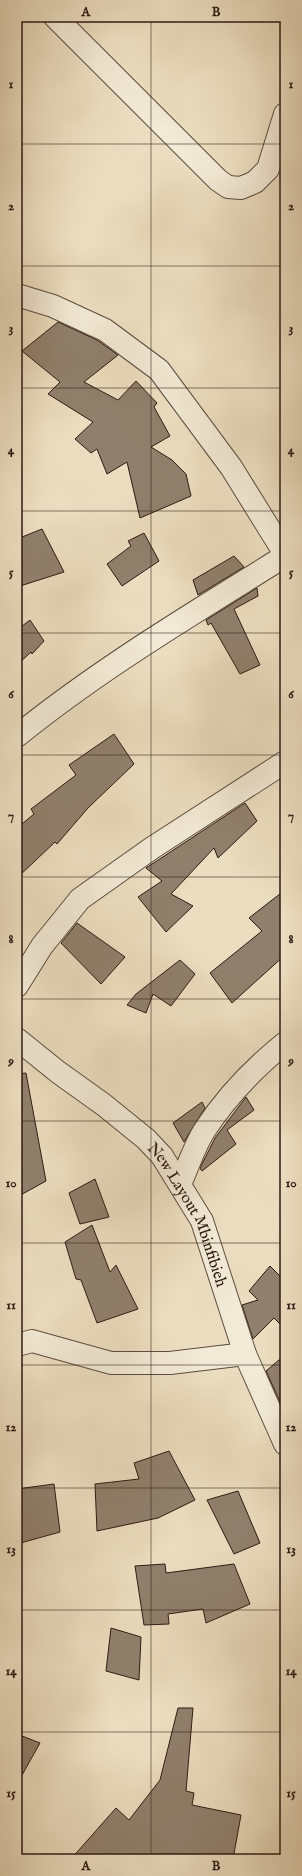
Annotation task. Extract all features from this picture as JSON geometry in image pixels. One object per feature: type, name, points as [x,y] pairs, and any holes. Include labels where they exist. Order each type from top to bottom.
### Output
[{"type":"street","points":[[55,17],[218,180],[228,187],[240,188],[255,182],[268,170],[285,114]]},
{"type":"street","points":[[17,295],[53,306],[105,330],[159,370],[231,467],[285,555],[147,642],[59,702],[17,736]]},
{"type":"street","points":[[17,986],[42,946],[80,900],[152,848],[285,762]]},
{"type":"street","name":"New Layout Mbinfibieh","points":[[17,1040],[146,1139],[162,1156],[202,1221],[245,1354],[285,1444]]},
{"type":"street","points":[[180,1184],[204,1132],[229,1097],[261,1061],[285,1043]]},
{"type":"street","points":[[17,1345],[32,1341],[111,1363],[170,1363],[245,1354]]},
{"type":"building","points":[[58,322],[97,340],[118,355],[84,382],[118,400],[136,381],[157,403],[154,407],[170,436],[151,447],[172,460],[186,474],[191,496],[140,518],[127,462],[107,474],[97,449],[91,453],[75,439],[93,422],[48,394],[60,382],[22,351]]},
{"type":"building","points":[[42,529],[64,572],[17,587],[17,539]]},
{"type":"building","points":[[144,533],[159,561],[122,586],[107,564],[131,546],[128,541]]},
{"type":"building","points":[[234,556],[244,567],[198,595],[193,580]]},
{"type":"building","points":[[257,588],[258,596],[234,609],[260,665],[240,674],[211,623],[208,625],[206,620]]},
{"type":"building","points":[[30,620],[44,641],[32,654],[31,652],[17,665],[17,630]]},
{"type":"building","points":[[114,734],[134,764],[88,808],[57,844],[55,842],[17,878],[17,828],[34,814],[31,809],[76,775],[69,765]]},
{"type":"building","points":[[245,803],[257,821],[218,858],[214,848],[171,894],[193,906],[166,932],[138,897],[162,881],[146,868]]},
{"type":"building","points":[[285,890],[285,955],[232,1003],[210,973],[262,931],[249,918]]},
{"type":"building","points":[[77,923],[125,957],[101,984],[61,943]]},
{"type":"building","points":[[180,960],[195,974],[171,1006],[153,994],[146,1013],[127,1005],[136,994]]},
{"type":"building","points":[[26,1073],[46,1181],[17,1197],[17,1074]]},
{"type":"building","points":[[246,1097],[254,1110],[227,1130],[236,1144],[202,1171],[200,1168],[215,1138]]},
{"type":"building","points":[[202,1102],[205,1108],[184,1142],[173,1123]]},
{"type":"building","points":[[95,1179],[109,1217],[80,1224],[69,1193]]},
{"type":"building","points":[[92,1225],[110,1272],[116,1265],[138,1309],[97,1323],[81,1280],[76,1279],[65,1242]]},
{"type":"building","points":[[270,1266],[285,1281],[285,1329],[274,1318],[253,1339],[242,1305],[258,1300],[249,1291]]},
{"type":"building","points":[[285,1355],[285,1413],[266,1371]]},
{"type":"building","points":[[169,1451],[195,1500],[158,1518],[97,1531],[95,1484],[139,1479],[134,1463]]},
{"type":"building","points":[[54,1484],[60,1532],[17,1544],[17,1489]]},
{"type":"building","points":[[238,1491],[260,1543],[234,1554],[207,1500]]},
{"type":"building","points":[[165,1564],[166,1573],[234,1564],[250,1604],[206,1623],[203,1609],[168,1614],[169,1624],[144,1625],[135,1566]]},
{"type":"building","points":[[111,1628],[141,1637],[139,1680],[106,1671]]},
{"type":"building","points":[[178,1708],[193,1708],[186,1791],[194,1793],[192,1805],[241,1815],[233,1859],[71,1859],[116,1808],[129,1820],[160,1780]]},
{"type":"building","points":[[17,1734],[40,1743],[17,1784]]}]
